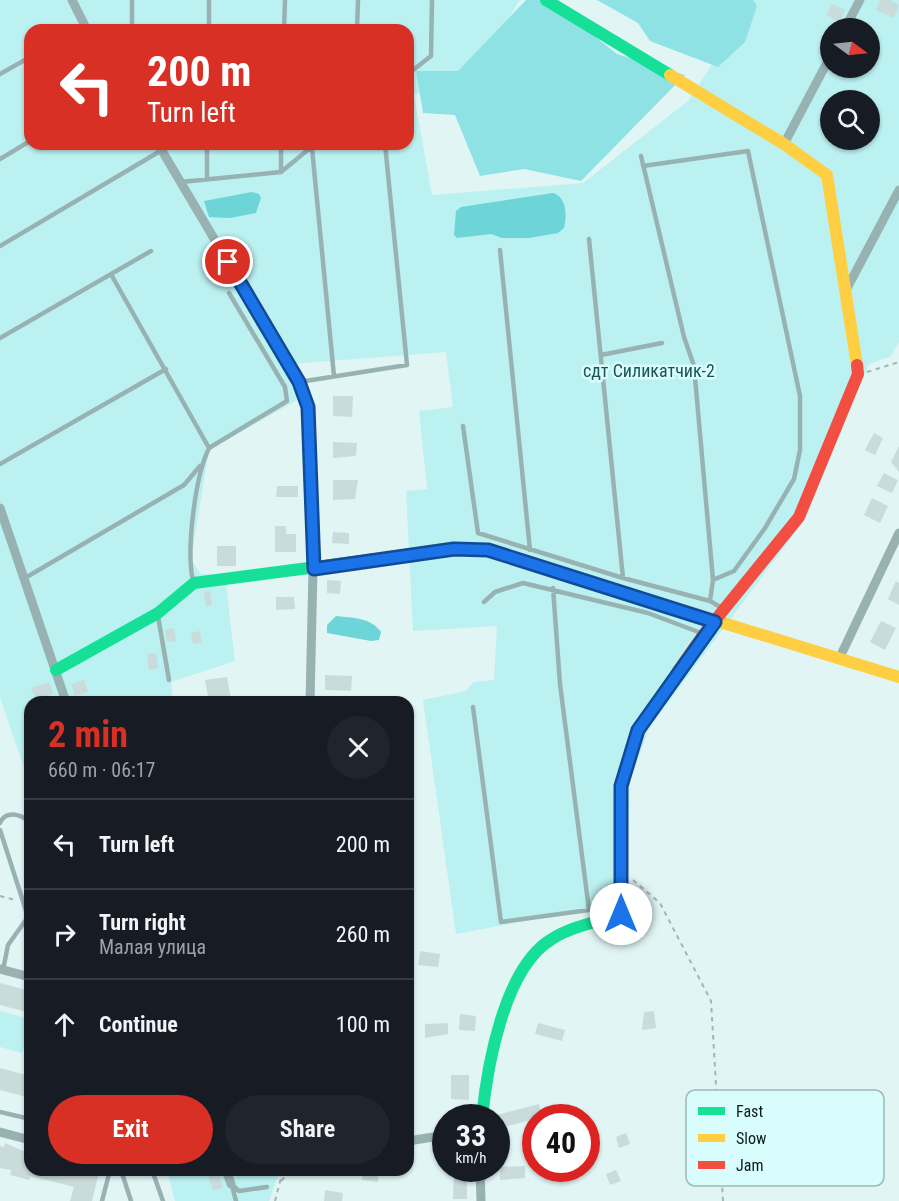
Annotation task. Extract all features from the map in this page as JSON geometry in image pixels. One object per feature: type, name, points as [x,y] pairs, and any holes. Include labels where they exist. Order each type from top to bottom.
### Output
[{"type":"street","points":[[72,0],[81,24]]},
{"type":"street","points":[[483,1104],[513,986],[519,972],[533,952],[552,939],[621,914],[621,786],[638,730],[704,634],[799,517],[858,374],[826,175],[784,144],[546,0]]},
{"type":"street","points":[[850,18],[860,0]]},
{"type":"street","points":[[784,144],[820,76]]},
{"type":"street","points":[[162,150],[299,382],[308,407],[314,569],[310,696]]},
{"type":"street","points":[[845,292],[899,190]]},
{"type":"street","points":[[0,508],[64,696]]},
{"type":"street","points":[[838,659],[899,533]]},
{"type":"street","points":[[56,670],[158,613],[194,583],[454,549],[488,550],[899,677]]},
{"type":"street","points":[[2,970],[24,976]]},
{"type":"street","points":[[0,1132],[24,1138]]},
{"type":"street","points":[[414,1140],[432,1137]]},
{"type":"street","points":[[228,1176],[231,1184]]},
{"type":"street","points":[[480,1182],[481,1201]]},
{"type":"lane","points":[[132,0],[132,24]]},
{"type":"lane","points":[[209,0],[209,24]]},
{"type":"lane","points":[[284,24],[285,0]]},
{"type":"lane","points":[[357,24],[358,0]]},
{"type":"lane","points":[[414,69],[431,56],[432,0]]},
{"type":"lane","points":[[0,74],[24,60]]},
{"type":"lane","points":[[0,159],[24,145]]},
{"type":"lane","points":[[0,246],[155,150]]},
{"type":"lane","points":[[207,150],[207,179]]},
{"type":"lane","points":[[281,150],[281,172]]},
{"type":"lane","points":[[180,182],[281,172],[308,150]]},
{"type":"lane","points":[[313,150],[334,376]]},
{"type":"lane","points":[[299,382],[407,365],[386,150]]},
{"type":"lane","points":[[644,166],[748,151],[800,396],[800,450],[794,479],[765,528],[734,571],[713,580]]},
{"type":"lane","points":[[640,156],[644,166],[651,209],[684,337],[694,366],[713,580],[710,601]]},
{"type":"lane","points":[[589,239],[622,578]]},
{"type":"lane","points":[[500,250],[530,550]]},
{"type":"lane","points":[[0,338],[151,252]]},
{"type":"lane","points":[[112,276],[209,448]]},
{"type":"lane","points":[[25,578],[184,485],[200,466],[209,448],[287,401],[285,387],[229,293]]},
{"type":"lane","points":[[601,355],[662,343]]},
{"type":"lane","points":[[0,464],[166,369]]},
{"type":"lane","points":[[462,426],[478,533],[622,578],[710,601],[724,610]]},
{"type":"lane","points":[[194,583],[189,564],[200,466]]},
{"type":"lane","points":[[484,602],[495,592],[523,583],[553,588],[648,614],[704,634]]},
{"type":"lane","points":[[473,707],[501,922],[589,910],[560,684],[553,588]]},
{"type":"lane","points":[[158,613],[169,680]]},
{"type":"lane","points":[[0,823],[8,815],[16,814],[24,819]]},
{"type":"lane","points":[[0,830],[24,904]]},
{"type":"lane","points":[[2,970],[8,945],[24,926]]},
{"type":"lane","points":[[0,1112],[24,1118]]},
{"type":"lane","points":[[102,1201],[108,1176]]},
{"type":"lane","points":[[123,1176],[131,1201]]},
{"type":"lane","points":[[154,1176],[163,1201]]},
{"type":"lane","points":[[231,1184],[238,1191],[267,1186]]},
{"type":"lane","points":[[231,1184],[236,1201]]},
{"type":"path","points":[[858,374],[899,362]]},
{"type":"path","points":[[621,863],[634,882],[660,903],[711,1001],[716,1090]]},
{"type":"path","points":[[0,896],[23,901]]},
{"type":"path","points":[[275,1201],[282,1176]]},
{"type":"path","points":[[281,1181],[286,1176]]},
{"type":"path","points":[[722,1186],[723,1201]]},
{"type":"green space","name":"сдт Силикатчик-2","points":[[0,0],[520,0],[470,78],[414,95],[432,195],[583,183],[688,101],[754,0],[899,0],[899,342],[891,356],[869,364],[797,530],[649,728],[630,782],[625,902],[456,934],[423,700],[466,691],[473,682],[494,680],[497,626],[413,631],[406,491],[427,489],[419,411],[453,407],[446,352],[290,364],[299,399],[209,450],[191,560],[201,574],[225,575],[235,661],[171,682],[172,696],[24,696],[24,768],[0,698]]},
{"type":"green space","points":[[0,1011],[24,1017],[22,1053],[0,1047]]},
{"type":"green space","points":[[169,1176],[278,1176],[269,1201],[175,1201]]},
{"type":"shaded area","points":[[526,0],[549,0],[617,54],[685,75],[581,181],[524,169],[480,176],[455,115],[423,113],[416,71],[458,71]]},
{"type":"shaded area","points":[[597,0],[753,0],[757,6],[745,42],[718,67],[650,41],[638,23]]},
{"type":"shaded area","points":[[252,192],[259,194],[261,198],[256,213],[230,218],[209,217],[204,201]]},
{"type":"shaded area","points":[[553,193],[561,198],[566,213],[564,228],[558,233],[529,238],[502,238],[491,234],[457,238],[454,235],[456,211],[461,207]]},
{"type":"shaded area","points":[[336,616],[361,619],[372,623],[381,632],[379,640],[371,641],[327,633],[327,625]]},
{"type":"building","points":[[880,0],[890,0],[899,5],[894,18],[876,10]]},
{"type":"building","points":[[832,4],[845,10],[841,18],[832,18],[826,15]]},
{"type":"building","points":[[333,396],[353,396],[352,417],[333,416]]},
{"type":"building","points":[[874,433],[883,438],[875,455],[865,450]]},
{"type":"building","points":[[333,442],[357,443],[356,456],[333,458]]},
{"type":"building","points":[[899,446],[899,472],[891,462]]},
{"type":"building","points":[[884,473],[898,480],[892,493],[877,486]]},
{"type":"building","points":[[333,480],[358,480],[355,499],[333,500]]},
{"type":"building","points":[[277,486],[298,486],[298,497],[276,497]]},
{"type":"building","points":[[872,498],[888,506],[880,523],[864,515]]},
{"type":"building","points":[[275,526],[286,526],[286,534],[296,534],[296,552],[275,552]]},
{"type":"building","points":[[333,532],[349,533],[349,544],[332,543]]},
{"type":"building","points":[[217,546],[236,546],[236,566],[217,566]]},
{"type":"building","points":[[327,580],[341,581],[340,594],[327,593]]},
{"type":"building","points":[[896,581],[899,583],[899,605],[888,599]]},
{"type":"building","points":[[210,591],[212,605],[206,606],[204,592]]},
{"type":"building","points":[[276,597],[294,597],[295,609],[276,610]]},
{"type":"building","points":[[881,621],[896,628],[885,650],[870,642]]},
{"type":"building","points":[[174,628],[176,641],[167,642],[165,630]]},
{"type":"building","points":[[200,631],[202,643],[193,644],[191,633]]},
{"type":"building","points":[[156,653],[158,668],[149,670],[147,654]]},
{"type":"building","points":[[325,675],[352,676],[351,691],[325,690]]},
{"type":"building","points":[[227,677],[230,696],[208,696],[205,680]]},
{"type":"building","points":[[84,680],[88,692],[75,696],[71,684]]},
{"type":"building","points":[[49,682],[53,694],[34,696],[31,688]]},
{"type":"building","points":[[420,951],[440,954],[438,967],[418,965]]},
{"type":"building","points":[[0,983],[24,989],[24,1011],[0,1005]]},
{"type":"building","points":[[654,1011],[656,1028],[642,1030],[644,1012]]},
{"type":"building","points":[[460,1014],[476,1016],[475,1031],[459,1030]]},
{"type":"building","points":[[448,1023],[448,1034],[425,1038],[425,1024]]},
{"type":"building","points":[[538,1023],[565,1030],[562,1041],[535,1034]]},
{"type":"building","points":[[0,1068],[24,1074],[24,1096],[0,1090]]},
{"type":"building","points":[[451,1075],[469,1075],[469,1100],[451,1099]]},
{"type":"building","points":[[522,1108],[522,1122],[510,1126],[510,1112]]},
{"type":"building","points":[[626,1133],[630,1144],[619,1148],[616,1137]]},
{"type":"building","points":[[5,1143],[24,1151],[24,1176],[31,1176],[29,1180],[10,1175],[11,1170],[0,1168],[0,1146],[4,1147]]},
{"type":"building","points":[[522,1166],[522,1178],[510,1179],[510,1167]]},
{"type":"building","points":[[616,1170],[621,1181],[610,1185],[606,1174]]},
{"type":"building","points":[[31,1176],[98,1176],[92,1201],[70,1201],[74,1187]]},
{"type":"building","points":[[208,1176],[219,1176],[223,1187],[213,1191]]},
{"type":"building","points":[[362,1176],[378,1176],[378,1182],[362,1180]]},
{"type":"building","points":[[454,1182],[467,1182],[467,1199],[453,1199]]},
{"type":"building","points":[[325,1190],[343,1193],[342,1201],[324,1201]]},
{"type":"traffic: fast","points":[[546,0],[670,75]]},
{"type":"traffic: fast","points":[[56,670],[158,613],[194,583],[454,549],[488,550],[613,589]]},
{"type":"traffic: fast","points":[[483,1104],[488,1072],[501,1020],[510,994],[535,953],[552,939],[577,927],[621,914],[622,786],[638,730],[678,671]]},
{"type":"traffic: slow","points":[[670,75],[784,144],[827,175],[857,365]]},
{"type":"traffic: slow","points":[[613,589],[899,677]]},
{"type":"traffic: jam","points":[[678,671],[704,634],[799,517],[858,374],[857,365]]},
{"type":"route","points":[[228,262],[299,382],[308,407],[314,569],[454,549],[488,550],[715,622],[704,634],[638,730],[621,786],[621,914]]}]
